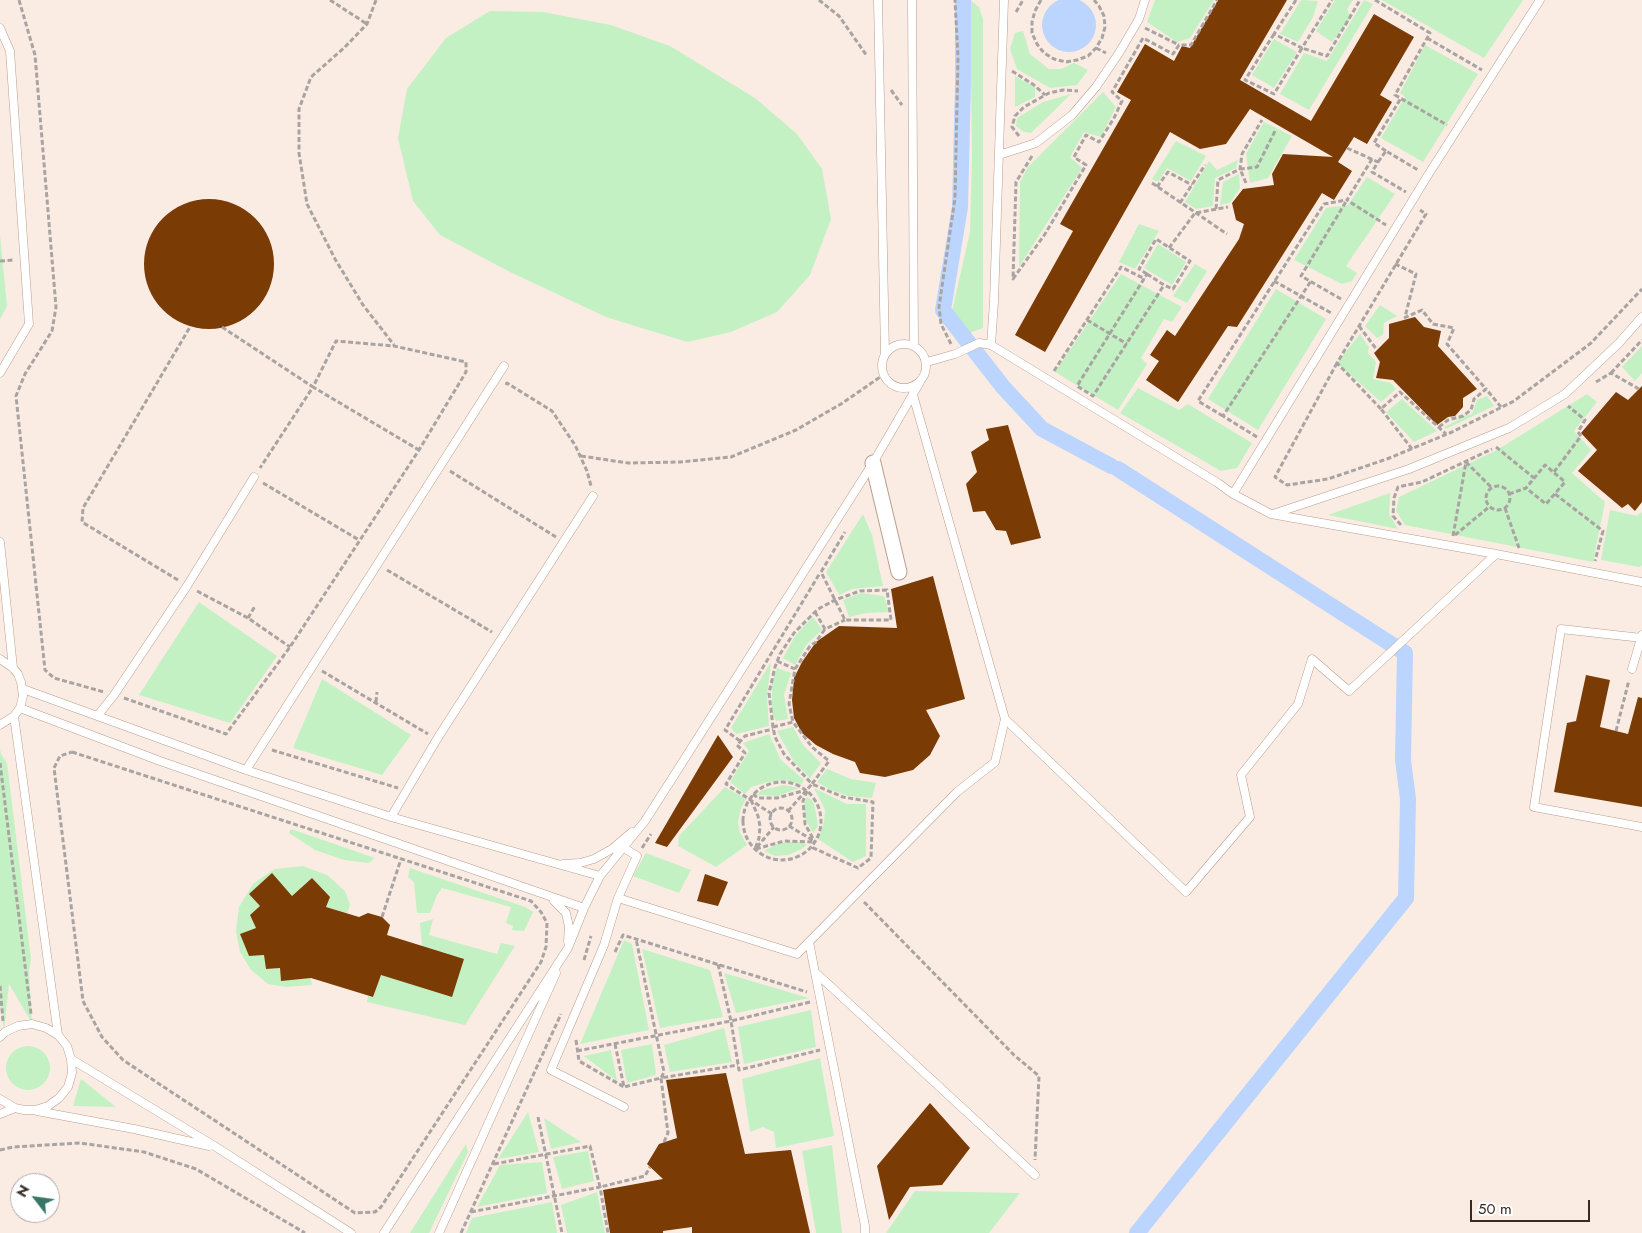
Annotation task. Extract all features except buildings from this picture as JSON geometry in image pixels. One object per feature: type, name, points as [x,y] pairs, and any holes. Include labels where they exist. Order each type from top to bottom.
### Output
[{"type":"street","points":[[873,463],[899,572]]},
{"type":"lane","points":[[878,0],[885,354],[882,364],[884,375],[890,384],[900,388],[911,388],[920,382]]},
{"type":"lane","points":[[912,0],[914,345]]},
{"type":"lane","points":[[991,345],[1004,0]]},
{"type":"lane","points":[[999,155],[1036,143],[1072,115],[1096,87],[1114,60],[1139,19],[1144,0]]},
{"type":"lane","points":[[1233,494],[1414,197],[1540,0]]},
{"type":"lane","points":[[0,28],[10,51],[29,324],[0,372]]},
{"type":"lane","points":[[1271,514],[1409,469],[1509,428],[1564,394],[1619,343],[1642,317]]},
{"type":"lane","points":[[439,1233],[600,876],[645,821],[873,463],[926,373],[927,362],[922,352],[914,345],[903,343],[893,346],[885,354]]},
{"type":"lane","points":[[927,362],[955,354],[979,343],[991,345],[1218,482],[1233,494],[1271,514],[1642,582]]},
{"type":"lane","points":[[246,770],[504,366]]},
{"type":"lane","points":[[912,394],[1006,719],[1186,892],[1250,817],[1241,775],[1298,704],[1312,660],[1349,692],[1496,554]]},
{"type":"lane","points":[[98,715],[114,695],[187,586],[254,477]]},
{"type":"lane","points":[[391,817],[437,739],[594,496]]},
{"type":"lane","points":[[0,542],[14,668],[22,682],[23,689],[20,708],[14,716],[0,725]]},
{"type":"lane","points":[[1632,669],[1642,637],[1561,629],[1534,807],[1642,826]]},
{"type":"lane","points":[[0,659],[14,668]]},
{"type":"lane","points":[[23,689],[246,770],[391,817],[600,876]]},
{"type":"lane","points":[[20,708],[170,765],[584,908]]},
{"type":"lane","points":[[14,716],[58,1035]]},
{"type":"lane","points":[[618,898],[797,954],[957,792],[995,762],[1006,719]]},
{"type":"lane","points":[[558,865],[580,863],[594,859],[612,849],[645,821]]},
{"type":"lane","points":[[624,848],[637,856],[618,898],[604,946],[551,1070],[624,1107]]},
{"type":"lane","points":[[384,1233],[568,948],[569,927],[566,913],[557,902],[547,896]]},
{"type":"lane","points":[[809,942],[865,1233]]},
{"type":"lane","points":[[815,972],[1035,1175]]},
{"type":"lane","points":[[3,1034],[18,1026],[32,1024],[46,1028],[58,1035],[67,1046],[72,1059],[72,1073],[68,1087],[60,1098],[48,1106],[34,1110]]},
{"type":"lane","points":[[72,1059],[216,1147],[351,1233]]},
{"type":"lane","points":[[0,1099],[15,1108],[134,1129],[216,1147]]},
{"type":"lane","points":[[0,1114],[15,1108]]},
{"type":"path","points":[[19,0],[35,55],[56,307],[52,331],[25,374],[16,396],[45,670],[54,678],[114,695],[226,734],[290,647],[418,450],[466,372],[466,362],[394,346],[336,341],[313,386],[254,477],[359,540]]},
{"type":"path","points":[[330,0],[366,24]]},
{"type":"path","points":[[376,0],[366,24],[344,48],[312,77],[299,109],[299,153],[307,204],[335,259],[358,298],[394,346]]},
{"type":"path","points":[[955,0],[958,56],[955,198],[954,217],[939,307],[941,324],[955,354]]},
{"type":"path","points":[[1042,0],[1034,11],[1032,28],[1037,44],[1044,53],[1054,59],[1071,61],[1088,56],[1102,38],[1105,27],[1104,16],[1094,0]]},
{"type":"path","points":[[1140,26],[1179,45],[1190,45],[1217,0]]},
{"type":"path","points":[[1296,0],[1245,80],[1274,94],[1332,0]]},
{"type":"path","points":[[1274,34],[1302,48],[1327,56],[1360,0]]},
{"type":"path","points":[[1375,0],[1430,33],[1395,95],[1449,127]]},
{"type":"path","points":[[1016,182],[1013,279],[1045,234],[1086,165],[1074,157],[1086,135],[1099,142],[1114,118],[1122,102],[1112,92],[1143,38],[1173,54],[1179,45]]},
{"type":"path","points":[[1427,38],[1482,70],[1478,78]]},
{"type":"path","points":[[1096,48],[1114,60]]},
{"type":"path","points":[[1012,80],[1012,71],[1034,85],[1045,95]]},
{"type":"path","points":[[1012,127],[1015,116],[1045,95],[1063,90],[1080,92],[1074,98]]},
{"type":"path","points":[[1401,98],[1374,143],[1428,175]]},
{"type":"path","points":[[1012,108],[1012,127],[1018,136],[1024,136]]},
{"type":"path","points":[[1246,183],[1240,169],[1242,154],[1262,120]]},
{"type":"path","points":[[1216,209],[1218,180],[1240,169],[1257,167],[1276,129]]},
{"type":"path","points":[[1347,148],[1378,162]]},
{"type":"path","points":[[1386,151],[1372,172],[1414,197]]},
{"type":"path","points":[[1346,291],[1341,299],[1301,276],[1372,159]]},
{"type":"path","points":[[1180,203],[1204,165]]},
{"type":"path","points":[[1157,187],[1168,172],[1192,185]]},
{"type":"path","points":[[1152,183],[1227,234]]},
{"type":"path","points":[[1262,429],[1257,438],[1198,402],[1324,204],[1347,200],[1386,225],[1381,233]]},
{"type":"path","points":[[1410,205],[1426,214],[1337,363],[1275,477],[1287,485],[1328,479],[1387,459],[1446,434],[1514,401],[1591,343],[1642,289]]},
{"type":"path","points":[[1169,248],[1195,212],[1228,208]]},
{"type":"path","points":[[1156,239],[1169,248],[1190,261],[1173,290],[1139,269],[1156,239]]},
{"type":"path","points":[[1395,264],[1416,274],[1404,318],[1422,310],[1433,324],[1454,328],[1447,344],[1501,407]]},
{"type":"path","points":[[1048,379],[1121,268],[1144,279]]},
{"type":"path","points":[[1147,274],[1077,386],[1094,396],[1164,285]]},
{"type":"path","points":[[1274,281],[1333,314],[1328,322]]},
{"type":"path","points":[[1223,416],[1310,281]]},
{"type":"path","points":[[1087,320],[1127,344]]},
{"type":"path","points":[[190,326],[83,508],[82,522],[187,586],[248,618],[290,647]]},
{"type":"path","points":[[1359,326],[1377,350]]},
{"type":"path","points":[[222,327],[313,386],[418,450]]},
{"type":"path","points":[[1590,386],[1611,373],[1642,340]]},
{"type":"path","points":[[1337,363],[1381,409],[1412,449]]},
{"type":"path","points":[[1611,373],[1639,390]]},
{"type":"path","points":[[580,456],[628,462],[680,462],[730,457],[796,430],[841,404],[884,375]]},
{"type":"path","points":[[507,383],[552,411],[575,445],[587,471],[594,496]]},
{"type":"path","points":[[1439,428],[1448,420],[1463,416],[1471,410],[1474,399],[1486,389]]},
{"type":"path","points":[[1381,409],[1400,392],[1446,434]]},
{"type":"path","points":[[1554,472],[1581,436],[1578,432],[1585,420],[1564,403]]},
{"type":"path","points":[[1404,529],[1393,516],[1394,498],[1398,487],[1422,482],[1504,442]]},
{"type":"path","points":[[1496,447],[1534,478]]},
{"type":"path","points":[[1466,462],[1492,488]]},
{"type":"path","points":[[1466,462],[1452,537],[1489,507]]},
{"type":"path","points":[[1509,494],[1526,488],[1545,465],[1565,482],[1546,504],[1526,488]]},
{"type":"path","points":[[450,471],[563,542]]},
{"type":"path","points":[[1502,487],[1509,494],[1509,502],[1505,508],[1498,511],[1489,507],[1485,496],[1492,488],[1502,487]]},
{"type":"path","points":[[1554,494],[1603,531],[1594,564]]},
{"type":"path","points":[[1505,508],[1520,551]]},
{"type":"path","points":[[740,741],[725,730],[846,530]]},
{"type":"path","points":[[387,570],[502,638]]},
{"type":"path","points":[[821,572],[845,620]]},
{"type":"path","points":[[788,811],[812,784],[829,761],[812,747],[793,722],[789,704],[795,669],[810,646],[816,642],[825,629],[845,620],[891,620],[887,590],[860,591],[835,600],[815,612],[794,632],[777,661],[769,693],[773,728],[784,754],[812,784],[843,798],[873,802],[871,858],[858,868],[811,847]]},
{"type":"path","points":[[248,618],[255,606]]},
{"type":"path","points":[[815,612],[825,629]]},
{"type":"path","points":[[777,661],[795,669]]},
{"type":"path","points":[[1616,731],[1632,669]]},
{"type":"path","points":[[322,671],[437,739]]},
{"type":"path","points":[[376,702],[377,692]]},
{"type":"path","points":[[772,814],[726,784],[745,753],[737,745],[745,736],[793,722]]},
{"type":"path","points":[[272,750],[406,790]]},
{"type":"path","points":[[72,752],[401,859],[531,901],[547,923],[546,947],[541,962],[381,1207],[375,1212],[355,1213],[123,1060],[102,1037],[83,1001],[54,768],[60,756],[72,752]]},
{"type":"path","points":[[0,764],[32,1024]]},
{"type":"path","points":[[779,782],[789,782],[806,790],[817,804],[821,820],[820,832],[811,847],[788,860],[770,858],[755,850],[745,834],[743,825],[745,806],[753,794],[770,783],[779,782]]},
{"type":"path","points":[[753,794],[758,798],[777,798],[806,790]]},
{"type":"path","points":[[806,790],[803,800],[805,824],[815,842]]},
{"type":"path","points":[[750,798],[760,826],[755,850]]},
{"type":"path","points":[[777,809],[788,811],[792,816],[789,826],[784,830],[774,828],[771,822],[772,814],[777,809]]},
{"type":"path","points":[[789,826],[815,842]]},
{"type":"path","points":[[755,850],[774,828]]},
{"type":"path","points":[[755,850],[784,841],[815,842]]},
{"type":"path","points":[[382,917],[401,859]]},
{"type":"path","points":[[857,894],[1014,1055],[1038,1076],[1035,1175]]},
{"type":"path","points":[[611,961],[623,935],[812,994]]},
{"type":"path","points":[[582,966],[591,936]]},
{"type":"path","points":[[636,939],[664,1072],[660,1078],[668,1133],[664,1142]]},
{"type":"path","points":[[718,964],[739,1070],[825,1048]]},
{"type":"path","points":[[0,986],[3,1034]]},
{"type":"path","points":[[577,1051],[731,1022],[815,1001]]},
{"type":"path","points":[[461,1233],[562,1011]]},
{"type":"path","points":[[576,1038],[578,1061],[624,1087],[660,1078],[738,1065]]},
{"type":"path","points":[[615,1044],[624,1087]]},
{"type":"path","points":[[538,1117],[562,1233]]},
{"type":"path","points":[[0,1150],[13,1146],[80,1143],[144,1152],[196,1169],[306,1233]]},
{"type":"path","points":[[493,1164],[590,1146],[608,1233]]},
{"type":"path","points":[[470,1213],[645,1176],[650,1167]]},
{"type":"shaded area","points":[[0,0],[1642,0],[1642,1233],[0,1233]]},
{"type":"green space","points":[[970,0],[979,7],[983,19],[983,328],[967,334],[956,327],[952,311],[970,232],[972,157]]},
{"type":"green space","points":[[1155,0],[1214,0],[1190,38],[1177,42],[1147,22]]},
{"type":"green space","points":[[1301,0],[1318,1],[1313,17],[1298,42],[1280,34]]},
{"type":"green space","points":[[1335,0],[1353,0],[1347,9],[1351,18],[1332,42],[1316,31]]},
{"type":"green space","points":[[1364,0],[1373,4],[1309,110],[1280,94],[1304,53],[1327,61]]},
{"type":"green space","points":[[1382,0],[1523,0],[1484,58]]},
{"type":"green space","points":[[490,11],[543,12],[611,25],[670,46],[755,98],[797,134],[822,169],[831,219],[810,275],[777,312],[731,332],[687,342],[606,317],[510,272],[440,235],[413,201],[398,138],[407,89],[446,38]]},
{"type":"green space","points":[[1023,31],[1030,54],[1049,69],[1061,69],[1074,63],[1088,70],[1077,85],[1050,88],[1017,69],[1010,49],[1015,33]]},
{"type":"green space","points":[[1274,39],[1297,52],[1274,88],[1252,75]]},
{"type":"green space","points":[[1425,45],[1478,74],[1423,162],[1381,138],[1405,97],[1400,93]]},
{"type":"green space","points":[[1015,76],[1035,87],[1035,97],[1015,107]]},
{"type":"green space","points":[[1103,92],[1116,107],[1101,137],[1084,132],[1070,157],[1082,168],[1019,267],[1020,182],[1028,167]]},
{"type":"green space","points":[[1071,94],[1031,133],[1024,132],[1016,126],[1017,118],[1043,102]]},
{"type":"green space","points":[[1264,122],[1292,136],[1268,178],[1250,183],[1246,154]]},
{"type":"green space","points":[[1176,141],[1206,156],[1191,181],[1167,168],[1158,182],[1152,179]]},
{"type":"green space","points":[[1238,160],[1236,168],[1215,178],[1213,206],[1196,209],[1185,202],[1209,161],[1217,170]]},
{"type":"green space","points":[[1239,174],[1240,188],[1230,203],[1220,205],[1223,182]]},
{"type":"green space","points":[[1367,177],[1395,194],[1346,266],[1357,273],[1352,281],[1342,284],[1294,260],[1326,208],[1348,205]]},
{"type":"green space","points":[[1139,224],[1159,231],[1135,269],[1119,262]]},
{"type":"green space","points":[[0,235],[7,306],[0,319]]},
{"type":"green space","points":[[1158,244],[1186,262],[1172,285],[1144,268]]},
{"type":"green space","points":[[1195,264],[1207,271],[1187,303],[1173,296]]},
{"type":"green space","points":[[1121,274],[1182,307],[1172,322],[1164,319],[1141,358],[1147,364],[1118,410],[1055,372]]},
{"type":"green space","points":[[1276,289],[1326,319],[1258,430],[1208,399]]},
{"type":"green space","points":[[1380,305],[1397,316],[1384,323],[1383,335],[1377,338],[1365,326]]},
{"type":"green space","points":[[1360,334],[1369,347],[1368,353],[1376,362],[1373,379],[1391,383],[1396,389],[1381,402],[1337,363]]},
{"type":"green space","points":[[1642,346],[1642,373],[1635,381],[1622,367]]},
{"type":"green space","points":[[1138,388],[1179,410],[1188,404],[1252,443],[1237,468],[1221,471],[1120,413]]},
{"type":"green space","points":[[1587,394],[1597,402],[1574,431],[1591,450],[1572,473],[1605,502],[1593,562],[1405,525],[1396,511],[1399,497],[1497,450]]},
{"type":"green space","points":[[1487,396],[1494,406],[1446,429],[1444,427],[1458,420],[1458,417],[1472,414],[1477,400]]},
{"type":"green space","points":[[1402,399],[1437,431],[1414,442],[1386,412]]},
{"type":"green space","points":[[1390,493],[1389,514],[1398,529],[1328,515]]},
{"type":"green space","points":[[1610,510],[1637,516],[1642,512],[1642,565],[1640,567],[1601,560]]},
{"type":"green space","points":[[863,514],[872,535],[883,586],[852,589],[839,595],[826,572]]},
{"type":"green space","points":[[861,593],[884,596],[889,612],[866,613],[849,617],[843,600]]},
{"type":"green space","points":[[199,602],[277,656],[230,723],[139,695]]},
{"type":"green space","points":[[813,617],[822,630],[806,645],[795,665],[783,658],[795,636]]},
{"type":"green space","points":[[771,662],[767,695],[769,726],[736,734],[731,728]]},
{"type":"green space","points":[[777,668],[791,673],[784,695],[788,719],[776,721],[772,714],[772,683]]},
{"type":"green space","points":[[322,679],[411,735],[382,775],[293,748]]},
{"type":"green space","points":[[793,727],[803,745],[821,763],[810,778],[794,762],[777,731]]},
{"type":"green space","points":[[769,734],[781,760],[804,780],[801,785],[785,780],[768,782],[751,787],[745,794],[730,782],[749,751],[743,743]]},
{"type":"green space","points":[[0,749],[7,763],[31,959],[29,972],[32,1023],[9,984],[4,1030],[0,1004]]},
{"type":"green space","points":[[827,769],[851,779],[876,783],[872,798],[848,796],[831,790],[817,782]]},
{"type":"green space","points":[[784,785],[799,788],[778,796],[757,795],[762,790]]},
{"type":"green space","points":[[725,787],[746,799],[741,808],[738,822],[740,833],[747,845],[716,867],[678,846],[679,836]]},
{"type":"green space","points":[[814,788],[847,804],[866,804],[866,856],[853,862],[818,839],[824,822],[825,810]]},
{"type":"green space","points":[[807,797],[813,801],[816,813],[818,826],[813,833],[805,818],[804,804]]},
{"type":"green space","points":[[291,829],[375,858],[369,863],[344,860],[315,850],[289,833]]},
{"type":"green space","points":[[800,842],[807,845],[788,855],[775,856],[764,851],[777,844]]},
{"type":"green space","points":[[646,853],[691,870],[679,893],[633,876]]},
{"type":"green space","points":[[303,866],[327,875],[345,891],[350,905],[347,913],[326,907],[329,897],[312,878],[292,896],[272,874],[249,894],[260,906],[250,915],[256,928],[240,934],[249,956],[264,955],[266,969],[280,968],[281,980],[311,978],[312,985],[286,987],[268,984],[251,970],[240,952],[236,931],[239,907],[253,884],[264,876],[275,869]]},
{"type":"green space","points":[[410,868],[525,907],[533,912],[524,931],[512,930],[513,926],[506,923],[511,907],[442,888],[430,913],[417,913],[414,882],[408,877]]},
{"type":"green space","points":[[433,919],[429,935],[497,954],[501,943],[515,946],[465,1025],[367,1002],[368,996],[373,997],[381,975],[422,946],[420,923]]},
{"type":"green space","points":[[624,940],[632,944],[649,1030],[580,1044]]},
{"type":"green space","points":[[642,949],[710,970],[723,1017],[660,1028]]},
{"type":"green space","points":[[724,973],[809,998],[736,1013]]},
{"type":"green space","points":[[811,1010],[816,1047],[744,1064],[738,1027]]},
{"type":"green space","points":[[724,1028],[732,1062],[670,1072],[664,1045]]},
{"type":"green space","points":[[652,1044],[656,1075],[627,1083],[621,1050]]},
{"type":"green space","points":[[24,1046],[32,1046],[44,1052],[50,1068],[44,1084],[32,1090],[24,1090],[12,1084],[6,1072],[6,1064],[12,1052]]},
{"type":"green space","points":[[611,1050],[617,1081],[584,1056]]},
{"type":"green space","points":[[820,1058],[834,1136],[776,1148],[774,1132],[763,1127],[750,1132],[742,1079]]},
{"type":"green space","points":[[81,1079],[116,1107],[73,1106]]},
{"type":"green space","points":[[528,1112],[539,1152],[498,1159]]},
{"type":"green space","points":[[544,1118],[581,1142],[551,1149]]},
{"type":"green space","points":[[466,1144],[468,1152],[429,1233],[410,1233]]},
{"type":"green space","points":[[832,1145],[842,1233],[816,1233],[802,1151]]},
{"type":"green space","points":[[588,1151],[594,1181],[562,1189],[553,1157]]},
{"type":"green space","points":[[542,1162],[547,1193],[477,1207],[500,1165]]},
{"type":"green space","points":[[915,1191],[1020,1193],[989,1233],[886,1233]]},
{"type":"green space","points":[[597,1192],[605,1233],[567,1233],[561,1205]]},
{"type":"green space","points":[[552,1202],[557,1233],[466,1233],[472,1218]]},
{"type":"water","points":[[1069,-2],[1079,0],[1088,6],[1094,15],[1096,25],[1094,35],[1088,44],[1079,50],[1069,52],[1059,50],[1050,44],[1044,35],[1042,25],[1044,15],[1050,6],[1059,0]]},
{"type":"waterway","points":[[963,0],[960,207],[943,310],[1003,387],[1042,429],[1111,466]]},
{"type":"waterway","points":[[1118,469],[1405,653],[1403,760],[1408,799],[1406,898],[1137,1233]]}]
